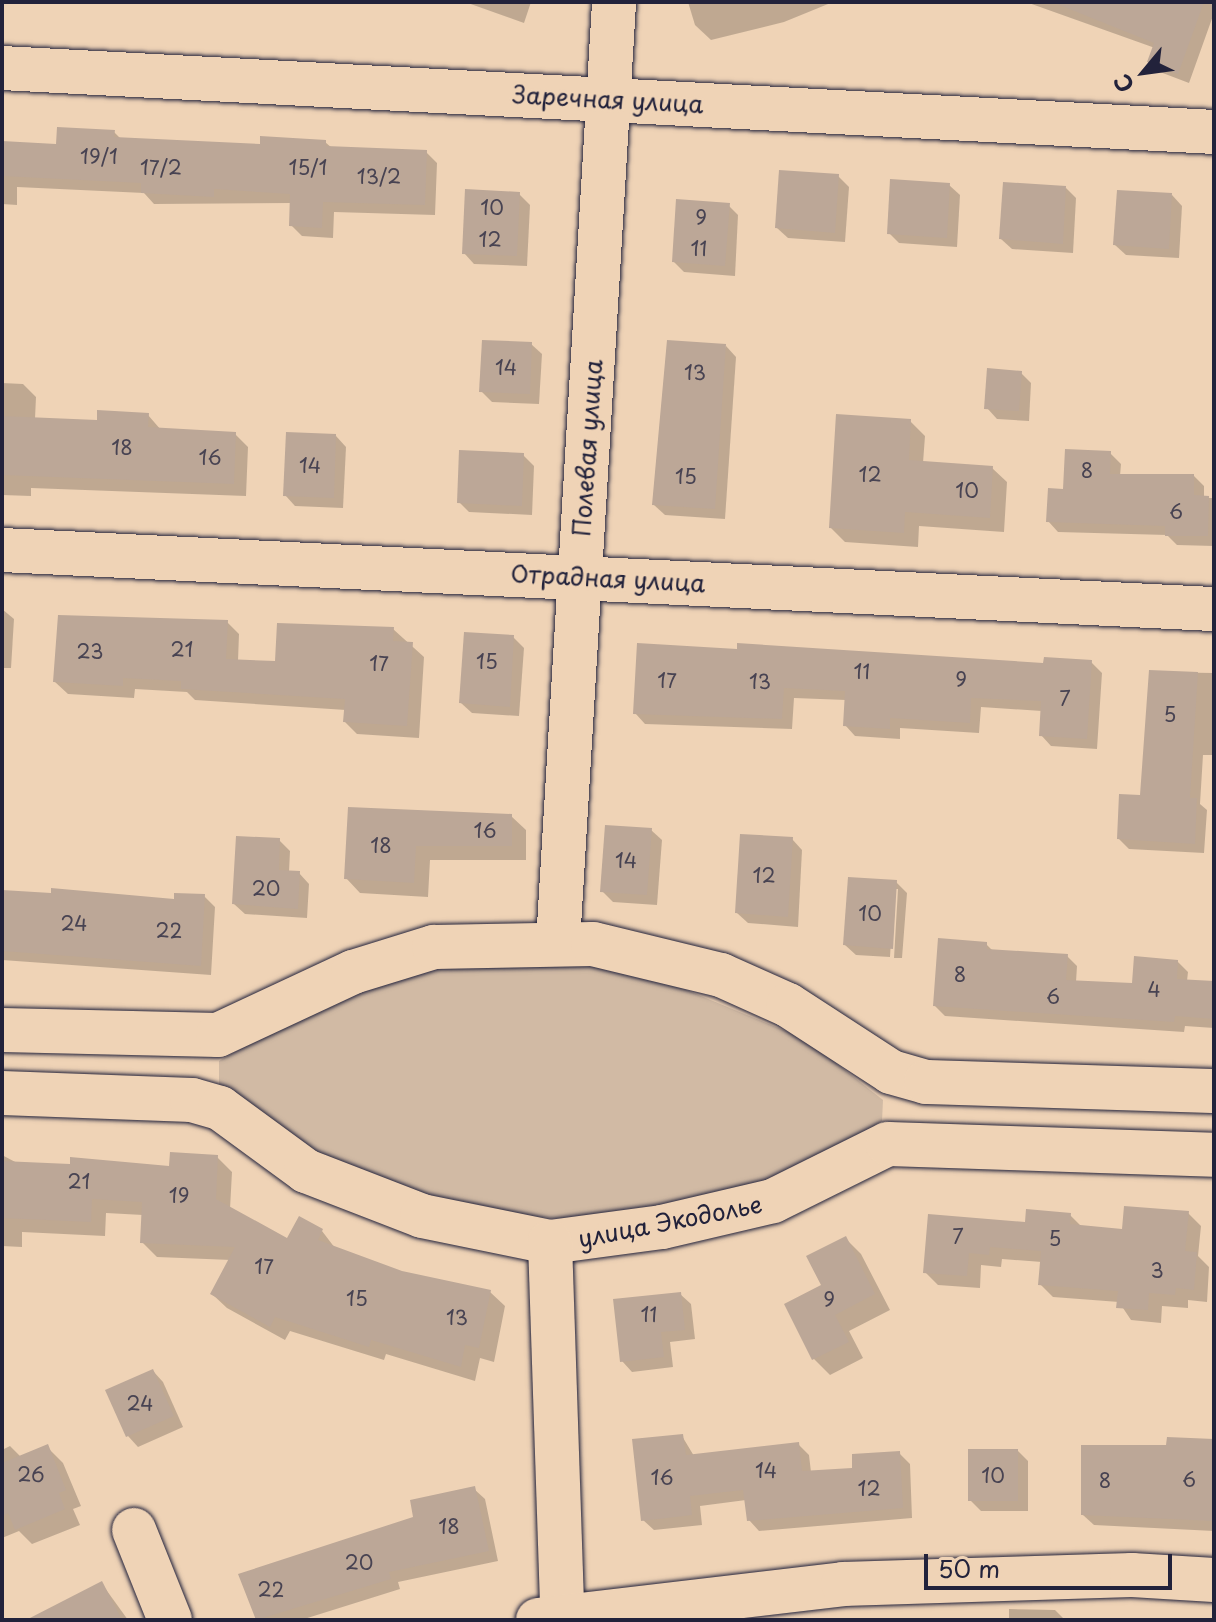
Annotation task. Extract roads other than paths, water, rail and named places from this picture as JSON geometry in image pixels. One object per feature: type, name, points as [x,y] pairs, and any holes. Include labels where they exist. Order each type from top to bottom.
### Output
[{"type":"street","name":"Полевая улица","points":[[558,943],[614,2]]},
{"type":"street","name":"Заречная улица","points":[[2,68],[1214,132]]},
{"type":"street","name":"Отрадная улица","points":[[2,550],[1214,609]]},
{"type":"street","points":[[2,1030],[189,1037],[218,1035],[353,972],[434,947],[593,944],[721,975],[788,1005],[891,1072],[926,1082],[1214,1091]]},
{"type":"street","points":[[189,1037],[192,1100]]},
{"type":"street","points":[[918,1143],[926,1082]]},
{"type":"street","name":"улица Экодолье","points":[[2,1093],[192,1100],[220,1108],[306,1171],[422,1216],[550,1242],[662,1227],[773,1201],[888,1144],[1214,1155]]},
{"type":"street","points":[[550,1242],[550,1617],[843,1584],[1132,1575],[1214,1580]]},
{"type":"street","points":[[134,1530],[170,1620]]}]
